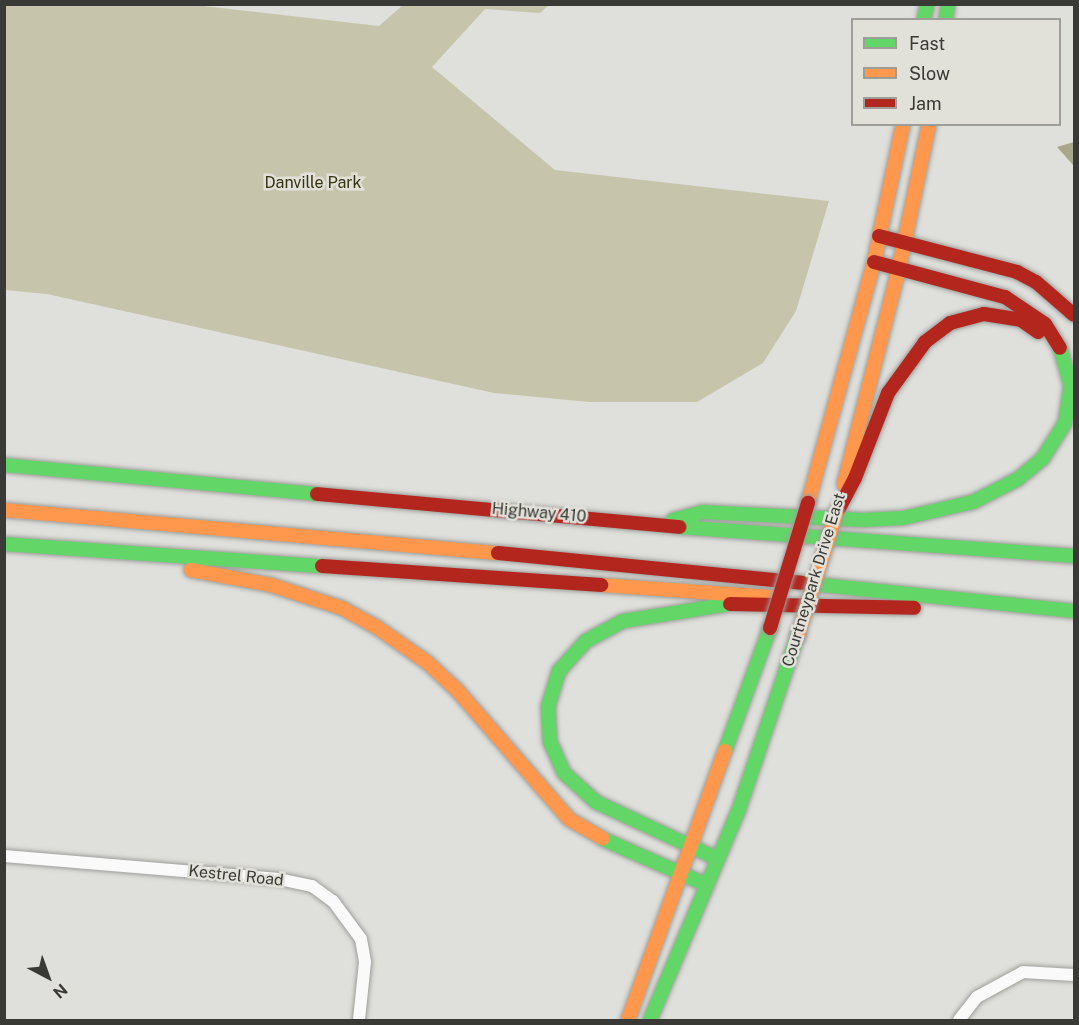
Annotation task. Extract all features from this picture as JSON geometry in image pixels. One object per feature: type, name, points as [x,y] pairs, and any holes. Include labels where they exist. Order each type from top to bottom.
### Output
[{"type":"main road","name":"Courtneypark Drive East","points":[[628,1020],[770,628],[808,503],[874,262],[903,126]]},
{"type":"main road","name":"Courtneypark Drive East","points":[[650,1020],[718,859],[798,635],[836,514],[905,243],[928,126]]},
{"type":"main road","points":[[879,236],[1017,272],[1036,282],[1074,315]]},
{"type":"main road","points":[[660,524],[703,512],[863,520],[903,518],[972,502],[1018,479],[1054,444],[1070,404],[1068,371],[1052,333],[1020,304],[874,262]]},
{"type":"main road","points":[[836,514],[902,371],[925,342],[950,323],[984,314],[1021,321],[1053,346],[1068,371]]},
{"type":"main road","name":"Highway 410","points":[[4,465],[660,524],[1074,556]]},
{"type":"main road","points":[[4,510],[640,566],[1074,611]]},
{"type":"main road","points":[[4,544],[1074,617]]},
{"type":"main road","points":[[81,550],[272,585],[342,608],[428,663],[486,723],[547,797],[569,819],[612,844],[707,885]]},
{"type":"main road","points":[[718,859],[596,802],[564,773],[550,742],[548,707],[559,671],[586,641],[623,621],[739,603],[834,609],[937,608]]},
{"type":"street","name":"Kestrel Road","points":[[4,856],[279,879],[312,886],[333,901],[361,939],[365,962],[359,1020]]},
{"type":"street","points":[[959,1020],[977,996],[1023,972],[1074,975]]},
{"type":"green space","name":"Danville Park","points":[[5,5],[195,5],[379,26],[403,5],[549,5],[540,13],[485,9],[432,67],[555,170],[829,201],[796,311],[763,363],[697,402],[589,402],[494,393],[47,294],[5,290]]},
{"type":"shaded area","points":[[1074,142],[1074,166],[1057,147]]},
{"type":"traffic: fast","points":[[924,18],[927,4]]},
{"type":"traffic: fast","points":[[946,18],[948,4]]},
{"type":"traffic: fast","points":[[673,520],[703,512],[863,520],[903,518],[973,502],[1018,479],[1043,458],[1065,423],[1071,386],[1060,348]]},
{"type":"traffic: fast","points":[[4,465],[317,494]]},
{"type":"traffic: fast","points":[[679,527],[1074,556]]},
{"type":"traffic: fast","points":[[4,544],[322,566]]},
{"type":"traffic: fast","points":[[802,583],[1074,611]]},
{"type":"traffic: fast","points":[[718,859],[596,802],[564,773],[550,742],[548,707],[559,671],[586,641],[623,621],[730,604]]},
{"type":"traffic: fast","points":[[725,751],[770,628]]},
{"type":"traffic: fast","points":[[650,1020],[739,809],[798,635]]},
{"type":"traffic: fast","points":[[603,839],[707,885]]},
{"type":"traffic: slow","points":[[808,503],[874,262],[903,126]]},
{"type":"traffic: slow","points":[[844,484],[899,268],[929,126]]},
{"type":"traffic: slow","points":[[4,510],[498,553]]},
{"type":"traffic: slow","points":[[798,635],[836,514]]},
{"type":"traffic: slow","points":[[191,570],[271,585],[342,608],[378,628],[428,663],[457,690],[569,819],[603,839]]},
{"type":"traffic: slow","points":[[601,585],[772,597]]},
{"type":"traffic: slow","points":[[628,1020],[725,751]]},
{"type":"traffic: jam","points":[[879,236],[1017,272],[1036,282],[1074,315]]},
{"type":"traffic: jam","points":[[874,262],[1005,297],[1045,324],[1060,348]]},
{"type":"traffic: jam","points":[[836,514],[855,478],[888,393],[925,342],[950,323],[984,314],[1021,320],[1038,332]]},
{"type":"traffic: jam","points":[[317,494],[679,527]]},
{"type":"traffic: jam","points":[[770,628],[808,503]]},
{"type":"traffic: jam","points":[[498,553],[802,583]]},
{"type":"traffic: jam","points":[[322,566],[601,585]]},
{"type":"traffic: jam","points":[[730,604],[914,608]]}]
